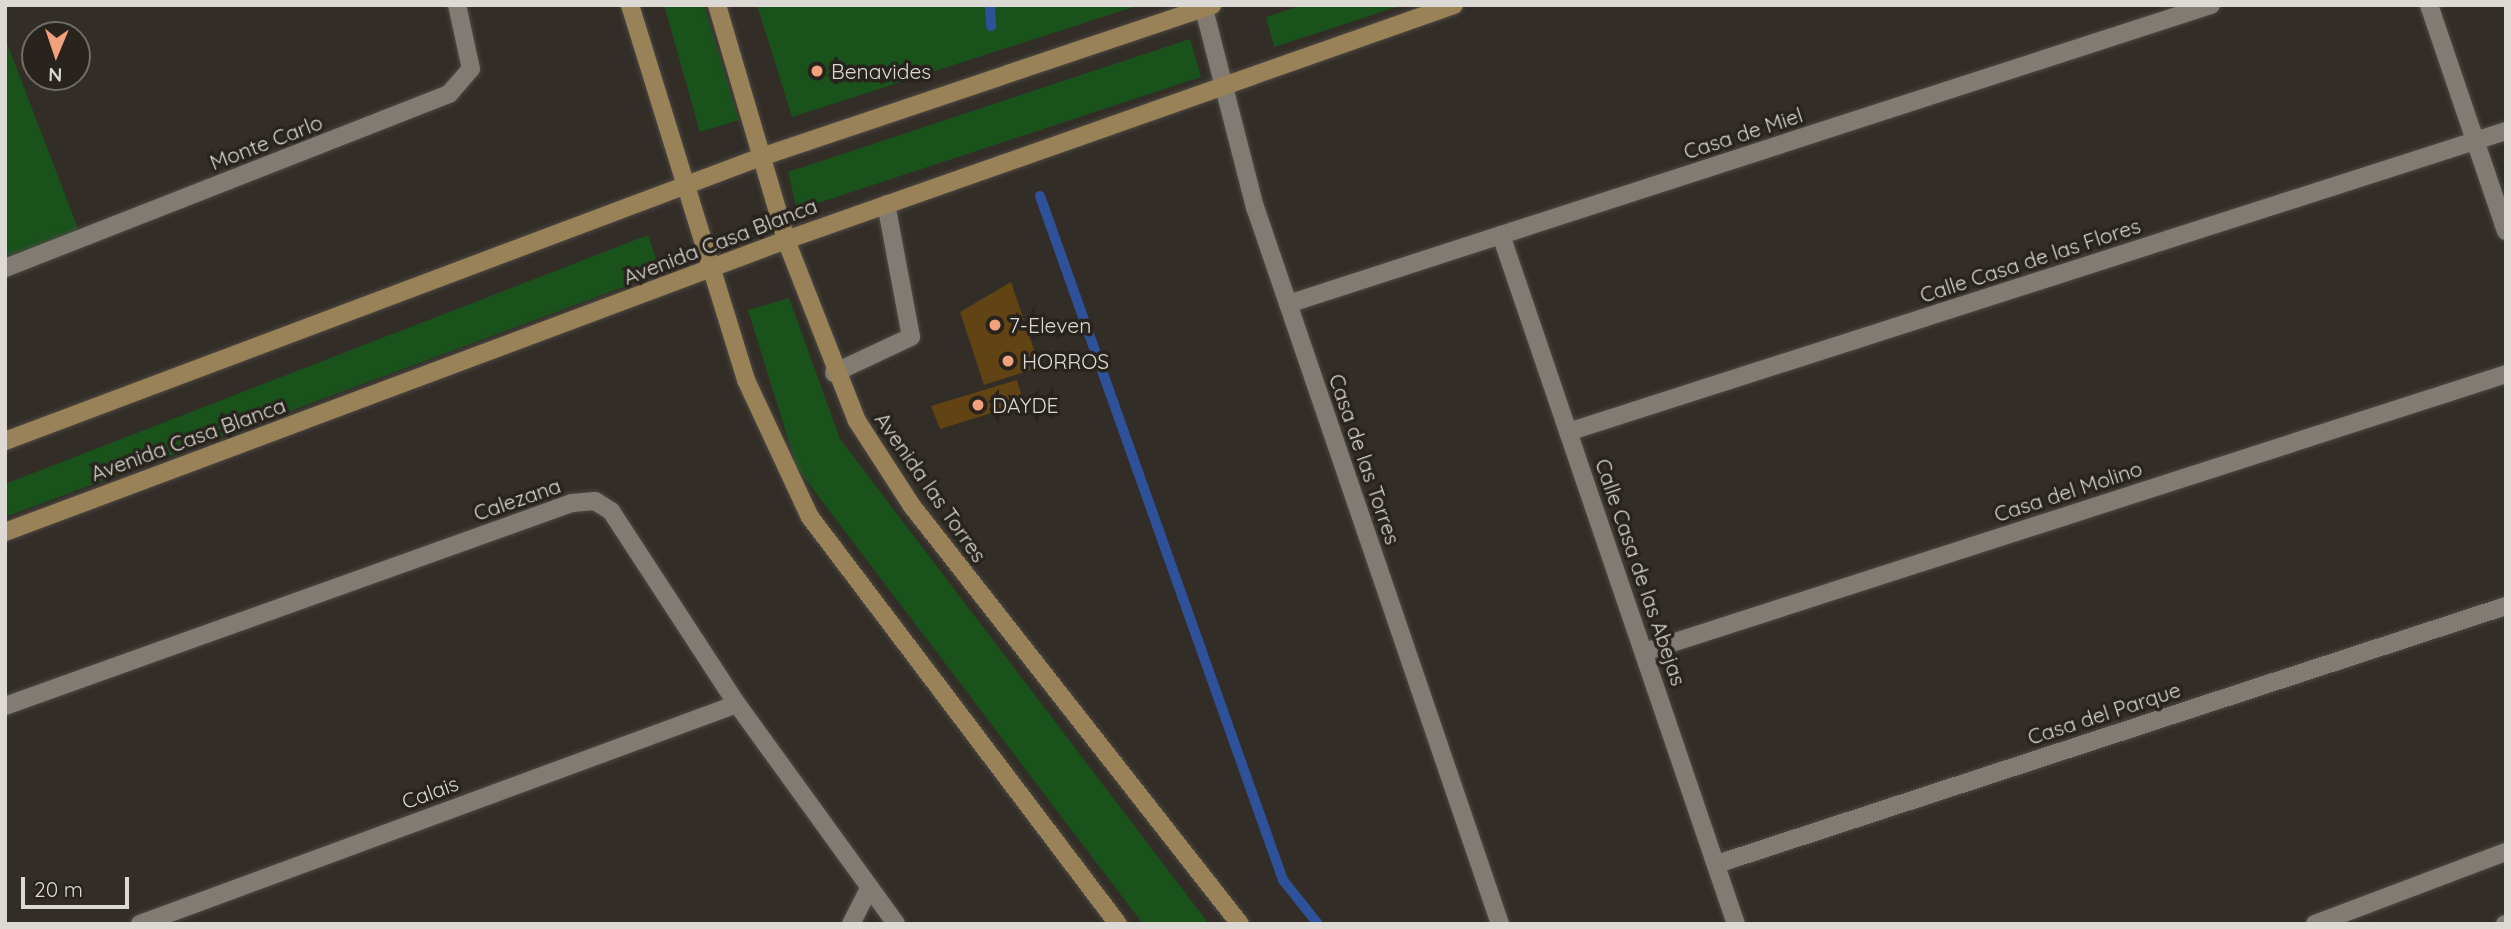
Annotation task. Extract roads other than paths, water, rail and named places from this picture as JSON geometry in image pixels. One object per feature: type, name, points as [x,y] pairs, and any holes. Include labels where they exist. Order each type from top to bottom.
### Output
[{"type":"street","name":"Monte Carlo","points":[[5,268],[449,94],[471,69],[457,5]]},
{"type":"street","points":[[630,5],[687,185],[710,269],[771,442],[810,517],[1118,924]]},
{"type":"street","name":"Avenida las Torres","points":[[717,5],[786,240],[834,373],[912,506],[1240,924]]},
{"type":"street","name":"Avenida Casa Blanca","points":[[5,532],[786,240],[1221,83],[1454,5]]},
{"type":"street","name":"Casa de Miel","points":[[1288,304],[2211,5]]},
{"type":"street","points":[[2429,5],[2506,231]]},
{"type":"street","points":[[5,441],[761,157],[1206,6]]},
{"type":"street","name":"Casa de las Torres","points":[[1206,6],[1221,83],[1288,304],[1500,924]]},
{"type":"street","name":"Calle Casa de las Flores","points":[[1569,432],[2506,131]]},
{"type":"street","points":[[834,373],[911,337],[886,204]]},
{"type":"street","name":"Calle Casa de las Abejas","points":[[1501,235],[1736,924]]},
{"type":"street","name":"Casa del Molino","points":[[1644,652],[2506,374]]},
{"type":"street","name":"Calezana","points":[[5,706],[572,503],[595,501],[611,511],[737,704],[867,892],[896,924]]},
{"type":"street","name":"Casa del Parque","points":[[1717,864],[2506,606]]},
{"type":"street","name":"Calais","points":[[140,924],[737,704]]},
{"type":"street","points":[[2315,924],[2506,852]]},
{"type":"street","points":[[852,924],[867,892]]},
{"type":"waterway","points":[[990,5],[991,26]]},
{"type":"waterway","points":[[1040,196],[1283,880],[1318,924]]},
{"type":"place","name":"Benavides","points":[[817,71]]},
{"type":"place","name":"7-Eleven","points":[[995,325]]},
{"type":"place","name":"HORROS","points":[[1008,361]]},
{"type":"place","name":"DAYDE","points":[[978,405]]}]
